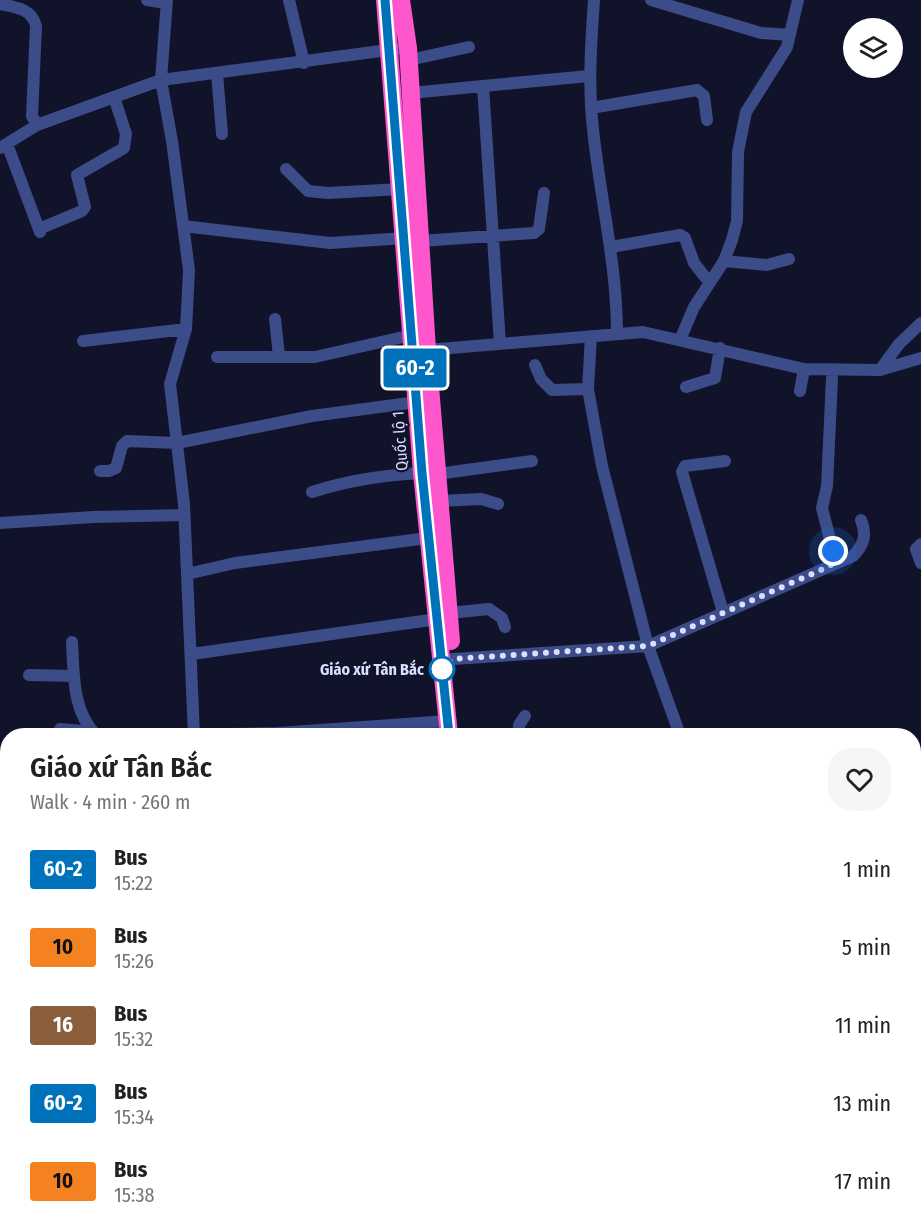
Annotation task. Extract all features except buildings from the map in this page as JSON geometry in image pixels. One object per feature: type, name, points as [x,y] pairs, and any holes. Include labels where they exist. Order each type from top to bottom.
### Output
[{"type":"highway","name":"Quốc lộ 1","points":[[385,0],[411,93],[412,335],[417,402],[429,473],[439,501],[443,616],[452,728]]},
{"type":"highway","name":"Quốc lộ 1","points":[[400,0],[401,189],[413,239],[427,350],[428,538],[453,659],[452,728]]},
{"type":"street","points":[[147,0],[167,2],[161,80],[189,270],[186,329],[170,384],[184,515],[194,728]]},
{"type":"street","points":[[289,0],[304,63]]},
{"type":"street","points":[[594,0],[590,76],[591,108],[617,292],[617,334]]},
{"type":"street","points":[[651,0],[761,33],[790,35]]},
{"type":"street","points":[[680,340],[694,307],[724,261],[737,221],[738,152],[746,112],[780,61],[790,35],[798,0]]},
{"type":"street","points":[[9,4],[32,15],[36,26],[32,109],[37,126]]},
{"type":"street","points":[[114,97],[126,134],[124,148],[76,175],[85,207],[82,211],[43,229],[4,146],[37,126],[114,97],[161,80],[304,63],[469,48]]},
{"type":"street","points":[[217,74],[222,134]]},
{"type":"street","points":[[411,93],[590,76]]},
{"type":"street","points":[[483,86],[500,344]]},
{"type":"street","points":[[591,108],[697,90],[704,96],[707,120]]},
{"type":"street","points":[[286,169],[308,191],[328,193],[401,189]]},
{"type":"street","points":[[183,226],[330,243],[537,231],[544,193]]},
{"type":"street","points":[[611,247],[680,235],[685,238],[694,263],[709,282]]},
{"type":"street","points":[[724,261],[767,265],[789,259]]},
{"type":"street","points":[[274,319],[279,356]]},
{"type":"street","points":[[880,370],[899,345],[921,323]]},
{"type":"street","points":[[83,340],[186,329]]},
{"type":"street","points":[[427,350],[643,332],[804,369],[880,370],[921,358]]},
{"type":"street","points":[[217,357],[315,357],[412,335]]},
{"type":"street","points":[[591,336],[588,389],[602,466],[648,646],[677,728]]},
{"type":"street","points":[[686,387],[715,378],[720,348]]},
{"type":"street","points":[[535,364],[541,379],[552,390],[588,389]]},
{"type":"street","points":[[800,391],[804,369]]},
{"type":"street","points":[[830,566],[834,560],[833,551],[822,508],[827,486],[832,378]]},
{"type":"street","points":[[100,471],[116,468],[122,446],[127,441],[177,443],[312,416],[417,402]]},
{"type":"street","points":[[312,492],[347,480],[376,475],[429,473],[531,461]]},
{"type":"street","points":[[723,612],[682,472],[685,466],[725,461]]},
{"type":"street","points":[[439,501],[481,499],[498,504]]},
{"type":"street","points":[[0,524],[93,517],[184,515]]},
{"type":"street","points":[[453,659],[648,646],[853,556],[863,546],[864,527],[861,520]]},
{"type":"street","points":[[188,574],[235,563],[428,538]]},
{"type":"street","points":[[921,544],[916,549],[921,563]]},
{"type":"street","points":[[192,654],[489,609],[502,618],[505,627]]},
{"type":"street","points":[[72,642],[74,676],[84,723],[89,728]]},
{"type":"street","points":[[29,675],[74,676]]},
{"type":"street","points":[[519,728],[525,716]]},
{"type":"bus line","name":"60-2","points":[[385,0],[422,473],[448,728]]},
{"type":"place","name":"Giáo xứ Tân Bắc","points":[[442,669]]},
{"type":"route","points":[[442,669],[453,659],[545,651],[648,646],[830,566],[834,560],[833,551]]}]
